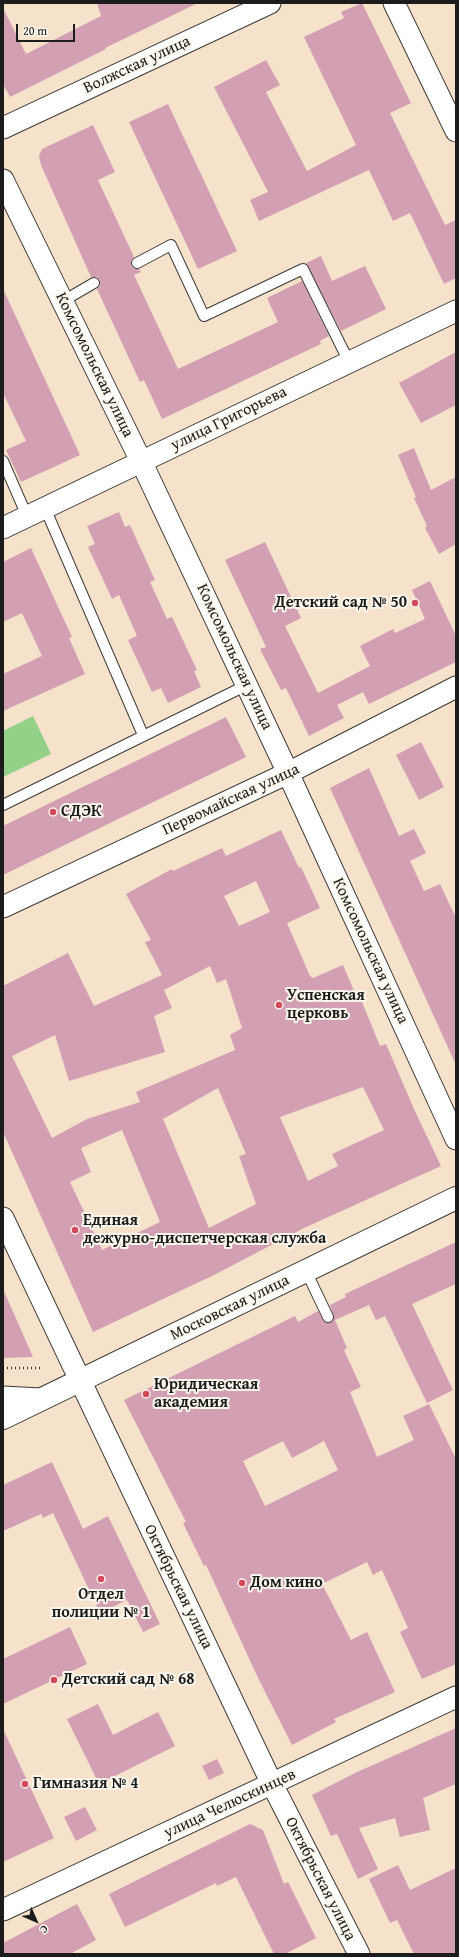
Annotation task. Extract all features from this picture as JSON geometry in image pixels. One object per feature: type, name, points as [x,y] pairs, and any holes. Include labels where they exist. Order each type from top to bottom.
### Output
[{"type":"main road","name":"Московская улица","points":[[3,1418],[456,1198]]},
{"type":"street","name":"Волжская улица","points":[[3,128],[270,3]]},
{"type":"street","points":[[394,3],[456,131]]},
{"type":"street","name":"Комсомольская улица","points":[[3,180],[141,462],[247,685],[456,1139]]},
{"type":"street","name":"улица Григорьева","points":[[3,528],[456,311]]},
{"type":"street","name":"Первомайская улица","points":[[3,907],[288,773],[456,687]]},
{"type":"street","name":"Октябрьская улица","points":[[3,1218],[79,1381],[272,1784],[359,1954]]},
{"type":"street","points":[[3,1397],[41,1399]]},
{"type":"street","name":"улица Челюскинцев","points":[[3,1910],[456,1697]]},
{"type":"lane","points":[[137,263],[171,246],[204,316],[303,270],[348,362]]},
{"type":"lane","points":[[63,301],[94,283]]},
{"type":"lane","points":[[3,461],[36,512],[142,735]]},
{"type":"lane","points":[[3,805],[142,735],[247,685]]},
{"type":"lane","points":[[306,1271],[328,1317]]},
{"type":"path","points":[[3,1368],[41,1368]]},
{"type":"green space","points":[[33,716],[51,754],[3,777],[3,731]]},
{"type":"building","points":[[97,3],[198,3],[105,48],[106,49],[10,97],[3,84],[3,8],[26,54],[101,16]]},
{"type":"building","points":[[362,3],[411,103],[390,113],[445,225],[456,220],[456,278],[444,284],[410,213],[393,221],[369,170],[259,221],[250,200],[268,192],[214,87],[266,60],[280,85],[266,92],[307,171],[356,145],[304,37],[344,18],[341,12]]},
{"type":"building","points":[[168,104],[237,251],[198,269],[129,122]]},
{"type":"building","points":[[93,125],[115,172],[98,180],[134,257],[131,260],[131,266],[134,269],[139,269],[141,272],[134,275],[178,369],[278,322],[267,298],[302,281],[329,336],[320,341],[321,344],[162,419],[144,380],[140,382],[97,289],[100,286],[100,280],[97,277],[91,277],[41,165],[39,156],[42,149]]},
{"type":"building","points":[[321,256],[332,281],[365,266],[386,309],[341,331],[306,263]]},
{"type":"building","points":[[3,289],[80,455],[21,482],[6,450],[26,441],[3,393]]},
{"type":"building","points":[[456,352],[456,405],[421,423],[399,383]]},
{"type":"building","points":[[414,448],[431,490],[456,477],[456,544],[439,554],[425,528],[427,526],[414,498],[416,497],[398,455]]},
{"type":"building","points":[[119,512],[125,527],[130,525],[155,580],[150,582],[167,619],[172,617],[197,670],[194,671],[201,687],[168,703],[161,688],[152,692],[128,640],[137,636],[119,595],[112,599],[88,547],[95,544],[87,526]]},
{"type":"building","points":[[265,542],[301,618],[285,626],[318,693],[370,666],[360,646],[393,629],[395,633],[425,619],[412,590],[430,581],[456,636],[456,662],[369,704],[363,692],[337,705],[344,718],[309,736],[286,688],[281,690],[260,649],[266,647],[225,560]]},
{"type":"building","points":[[31,548],[72,637],[69,638],[85,674],[3,711],[3,674],[42,656],[22,613],[3,622],[3,562]]},
{"type":"building","points":[[226,717],[246,757],[3,875],[3,826]]},
{"type":"building","points":[[421,742],[444,787],[419,800],[396,755]]},
{"type":"building","points":[[369,768],[399,836],[414,829],[426,853],[410,861],[424,891],[440,884],[456,918],[456,1065],[330,788]]},
{"type":"building","points":[[281,830],[299,868],[301,867],[320,908],[287,923],[310,976],[313,978],[343,965],[357,998],[360,997],[380,1046],[386,1044],[441,1166],[304,1228],[214,1275],[93,1332],[3,1132],[3,986],[68,953],[94,1006],[162,975],[145,942],[151,940],[126,894],[172,869],[173,871],[222,848],[226,856]],"holes":[[[256,881],[270,912],[239,926],[224,896]],[[210,966],[217,983],[226,979],[242,1028],[230,1035],[235,1050],[136,1092],[140,1102],[87,1119],[52,1138],[12,1056],[55,1035],[69,1081],[165,1052],[154,1016],[172,1008],[164,990]],[[363,1087],[384,1130],[332,1154],[338,1166],[308,1181],[280,1117]],[[218,1088],[246,1154],[239,1156],[256,1204],[209,1228],[163,1119]],[[122,1130],[160,1222],[102,1250],[70,1182],[91,1172],[81,1148]]]},
{"type":"building","points":[[456,1242],[456,1284],[412,1304],[453,1390],[427,1403],[385,1316],[376,1320],[369,1305],[335,1320],[347,1348],[344,1350],[361,1387],[350,1392],[377,1457],[414,1440],[403,1416],[429,1404],[456,1459],[456,1664],[422,1679],[400,1632],[408,1628],[382,1570],[373,1575],[367,1562],[322,1584],[351,1640],[367,1632],[395,1692],[334,1719],[336,1722],[292,1745],[259,1680],[206,1565],[204,1566],[183,1523],[186,1522],[124,1400],[295,1316],[298,1322],[318,1311],[324,1322],[330,1323],[334,1317],[330,1305],[346,1297],[345,1294]],"holes":[[[283,1441],[292,1458],[324,1441],[338,1470],[265,1506],[243,1461]]]},
{"type":"building","points":[[3,1289],[33,1357],[3,1358]]},
{"type":"building","points":[[52,1462],[83,1529],[108,1516],[160,1624],[143,1632],[127,1600],[100,1613],[53,1513],[43,1518],[41,1514],[3,1531],[3,1485]]},
{"type":"building","points":[[70,1627],[87,1664],[3,1704],[3,1659]]},
{"type":"building","points":[[98,1704],[113,1735],[158,1712],[175,1746],[99,1784],[67,1719]]},
{"type":"building","points":[[456,1728],[456,1784],[423,1798],[430,1830],[400,1837],[395,1818],[359,1828],[378,1869],[358,1879],[337,1834],[331,1836],[312,1795],[355,1773]]},
{"type":"building","points":[[3,1729],[54,1838],[3,1862]]},
{"type":"building","points":[[217,1759],[224,1773],[209,1780],[202,1766]]},
{"type":"building","points":[[85,1807],[97,1830],[76,1841],[64,1817]]},
{"type":"building","points":[[250,1824],[263,1830],[284,1884],[288,1882],[316,1938],[285,1954],[274,1954],[236,1877],[217,1886],[216,1883],[125,1927],[109,1894]]},
{"type":"building","points":[[398,1865],[410,1890],[456,1868],[456,1954],[414,1954],[397,1920],[390,1923],[369,1879]]},
{"type":"building","points":[[77,1904],[96,1940],[70,1954],[3,1954],[3,1943]]},
{"type":"place","name":"Детский сад № 50","points":[[415,603]]},
{"type":"place","name":"СДЭК","points":[[53,812]]},
{"type":"place","name":"Успенская церковь","points":[[279,1005]]},
{"type":"place","name":"Единая дежурно-диспетчерская служба","points":[[75,1230]]},
{"type":"place","name":"Юридическая академия","points":[[146,1394]]},
{"type":"place","name":"Отдел полиции № 1","points":[[101,1579]]},
{"type":"place","name":"Дом кино","points":[[242,1583]]},
{"type":"place","name":"Детский сад № 68","points":[[54,1680]]},
{"type":"place","name":"Гимназия № 4","points":[[25,1784]]}]
